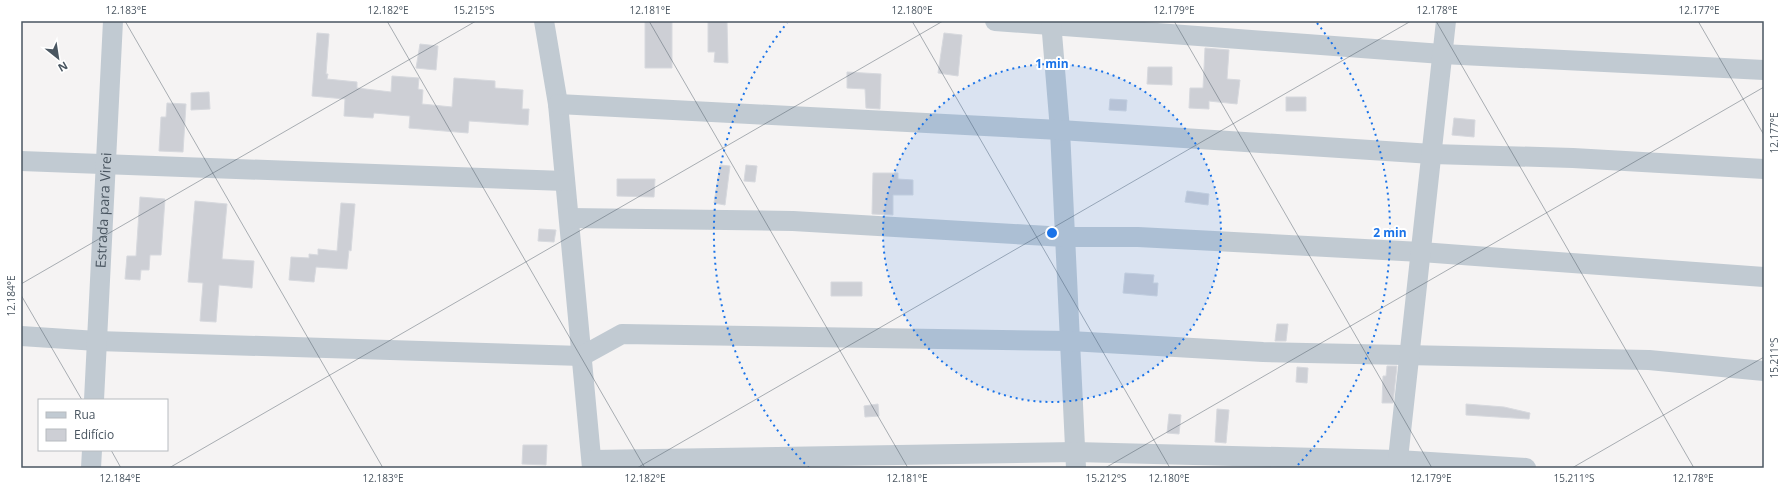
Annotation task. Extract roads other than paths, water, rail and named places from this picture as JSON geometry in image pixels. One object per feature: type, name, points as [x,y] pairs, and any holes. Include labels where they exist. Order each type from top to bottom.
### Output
[{"type":"street","name":"Estrada para Virei","points":[[94,399],[113,21]]},
{"type":"street","points":[[544,21],[558,104],[592,464],[1076,460],[1398,464],[1526,468]]},
{"type":"street","points":[[995,21],[1051,23],[1442,54],[1764,70]]},
{"type":"street","points":[[1398,464],[1446,21]]},
{"type":"street","points":[[1051,23],[1060,130],[1076,460]]},
{"type":"street","points":[[558,104],[1060,130],[1432,154],[1573,158],[1764,169]]},
{"type":"street","points":[[21,161],[565,181]]},
{"type":"street","points":[[569,218],[793,221],[1065,237],[1138,237],[1421,252],[1764,277]]},
{"type":"street","points":[[21,336],[97,341],[582,356],[622,334],[1070,341],[1263,352],[1650,360],[1764,371]]},
{"type":"street","points":[[91,468],[92,451]]}]
